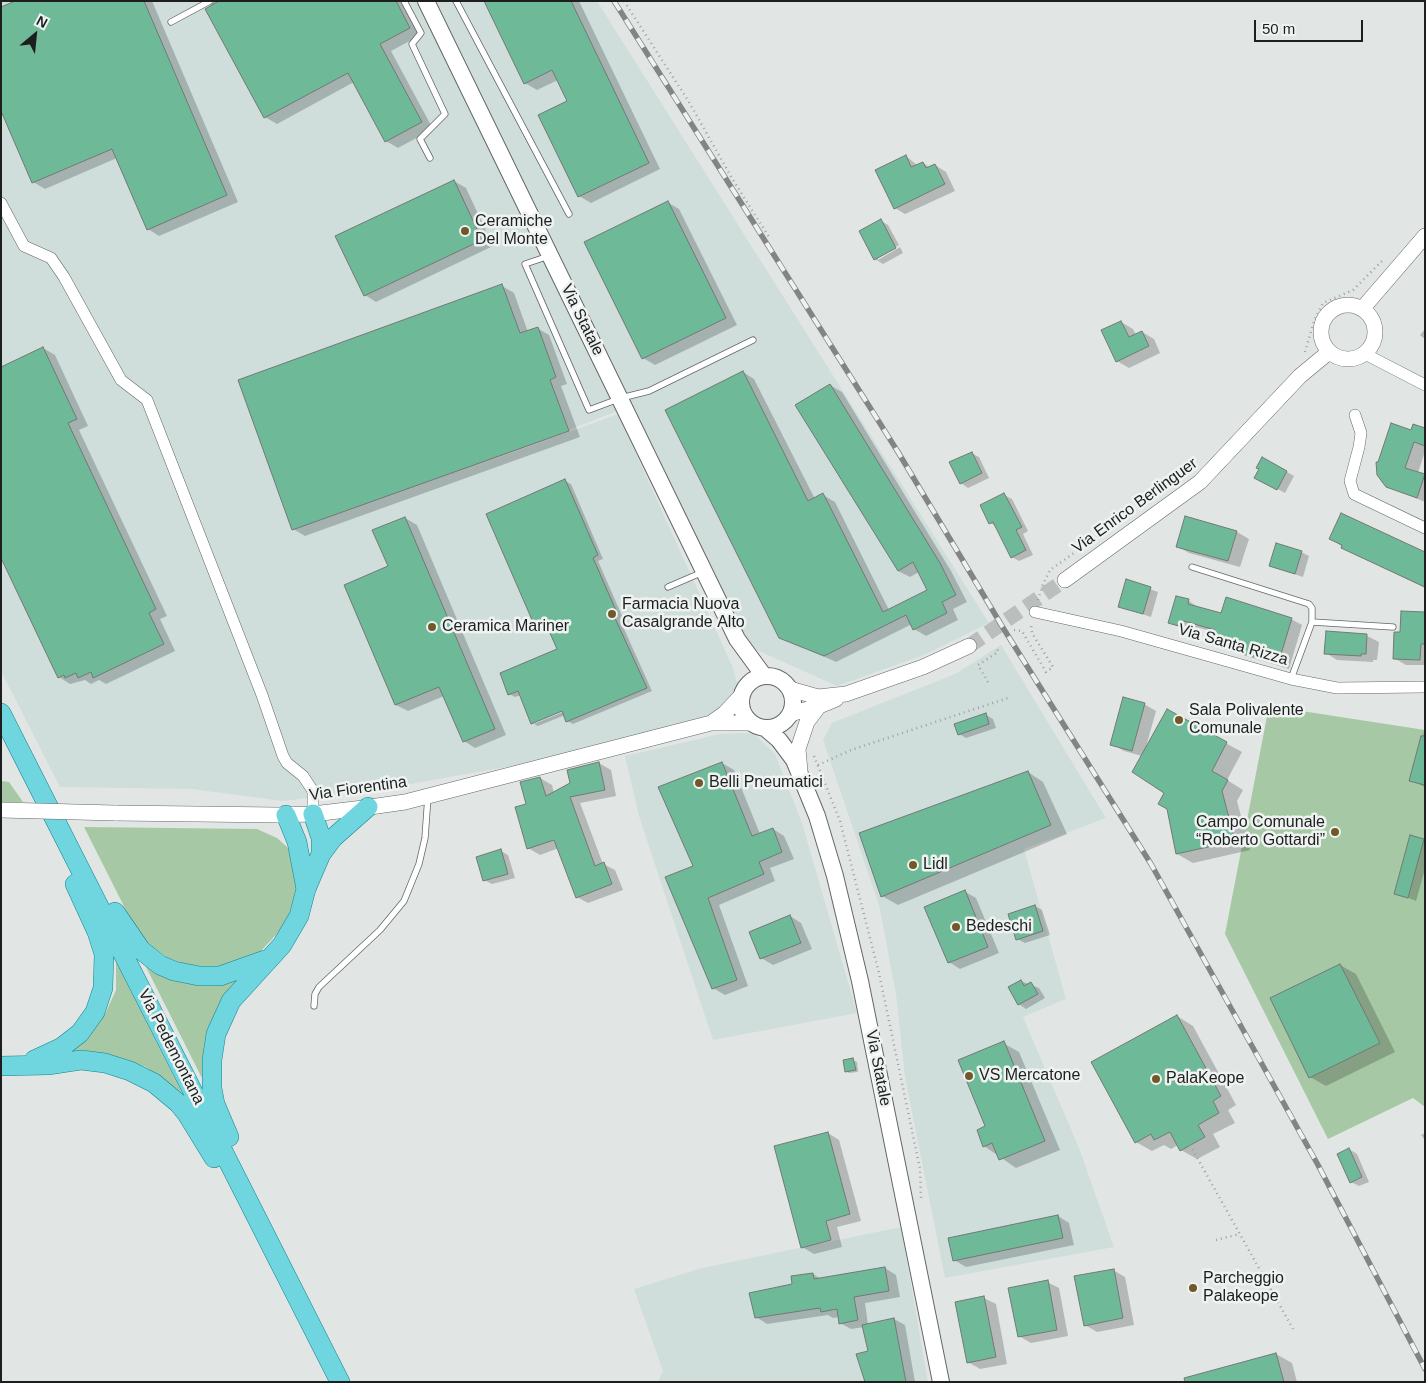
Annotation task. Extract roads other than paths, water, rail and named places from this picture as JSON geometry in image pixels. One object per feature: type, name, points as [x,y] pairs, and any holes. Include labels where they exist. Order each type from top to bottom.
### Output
[{"type":"main road","name":"Via Statale","points":[[426,1],[737,639],[764,676]]},
{"type":"main road","name":"Via Statale","points":[[737,639],[743,691],[742,711],[758,726],[779,740],[797,766]]},
{"type":"main road","points":[[743,691],[751,680],[764,676],[779,678],[790,689]]},
{"type":"main road","name":"Via Statale","points":[[790,689],[793,699],[789,715],[797,766],[828,848],[851,938],[941,1382]]},
{"type":"main road","name":"Via Pedemontana","points":[[1,713],[340,1382]]},
{"type":"main road","points":[[758,726],[778,726],[789,715]]},
{"type":"main road","points":[[18,747],[126,932],[145,954],[174,971],[199,976],[220,976],[268,958]]},
{"type":"main road","points":[[18,747],[96,932],[105,967],[103,988],[98,1004],[80,1033],[62,1047],[21,1066]]},
{"type":"main road","points":[[298,1299],[220,1117],[212,1088],[213,1046],[222,1018],[240,990],[282,945],[292,931],[299,916],[306,889],[321,854],[333,838],[368,807]]},
{"type":"main road","points":[[313,814],[321,838],[321,854]]},
{"type":"main road","points":[[286,815],[300,856],[306,889]]},
{"type":"main road","points":[[1,1066],[93,1061],[130,1071],[165,1091],[187,1114],[298,1299]]},
{"type":"street","points":[[1,203],[24,246],[51,258],[64,277],[121,380],[147,400],[262,695],[283,756],[287,763],[303,776],[313,791],[313,814]]},
{"type":"street","points":[[1362,308],[1425,236]]},
{"type":"street","points":[[1353,305],[1362,308],[1368,314],[1375,330],[1374,339],[1365,354],[1350,360],[1335,356],[1329,352],[1321,336],[1324,319],[1336,307],[1353,305]]},
{"type":"street","name":"Via Enrico Berlinguer","points":[[1065,580],[1200,482],[1300,376],[1329,352]]},
{"type":"street","points":[[1365,354],[1425,385]]},
{"type":"street","points":[[1355,415],[1361,433],[1351,474],[1351,488],[1362,499],[1425,528]]},
{"type":"street","name":"Via Santa Rizza","points":[[1035,612],[1121,631],[1291,680],[1336,688],[1425,687]]},
{"type":"street","points":[[789,715],[819,706],[846,694],[923,667],[969,646]]},
{"type":"street","points":[[790,689],[818,697],[846,694]]},
{"type":"street","name":"Via Fiorentina","points":[[711,723],[725,713],[743,691]]},
{"type":"street","points":[[797,766],[800,739],[810,717],[819,706]]},
{"type":"street","name":"Via Fiorentina","points":[[1,810],[115,813],[313,814],[368,807],[428,796],[711,723],[758,726]]},
{"type":"lane","points":[[171,22],[210,1]]},
{"type":"lane","points":[[404,1],[421,33],[412,44],[445,114],[420,140],[430,158]]},
{"type":"lane","points":[[456,1],[569,214]]},
{"type":"lane","points":[[550,255],[525,264],[589,410],[621,398],[649,391],[753,340]]},
{"type":"lane","points":[[1192,567],[1302,600],[1312,608],[1312,622],[1291,680]]},
{"type":"lane","points":[[668,588],[705,571]]},
{"type":"lane","points":[[1312,622],[1394,627]]},
{"type":"lane","points":[[314,1006],[315,994],[319,987],[380,930],[404,901],[419,864],[425,838],[428,796]]},
{"type":"tunnel","points":[[969,646],[1065,580]]},
{"type":"railway","points":[[614,1],[898,452],[1005,631],[1151,864],[1318,1165],[1425,1369]]},
{"type":"place","name":"Ceramiche Del Monte","points":[[465,231]]},
{"type":"place","name":"Farmacia Nuova Casalgrande Alto","points":[[612,614]]},
{"type":"place","name":"Ceramica Mariner","points":[[432,627]]},
{"type":"place","name":"Sala Polivalente Comunale","points":[[1179,720]]},
{"type":"place","name":"Belli Pneumatici","points":[[699,783]]},
{"type":"place","name":"Campo Comunale “Roberto Gottardi”","points":[[1335,832]]},
{"type":"place","name":"Lidl","points":[[913,865]]},
{"type":"place","name":"Bedeschi","points":[[956,927]]},
{"type":"place","name":"VS Mercatone","points":[[969,1076]]},
{"type":"place","name":"PalaKeope","points":[[1156,1079]]},
{"type":"place","name":"Parcheggio Palakeope","points":[[1193,1288]]}]
